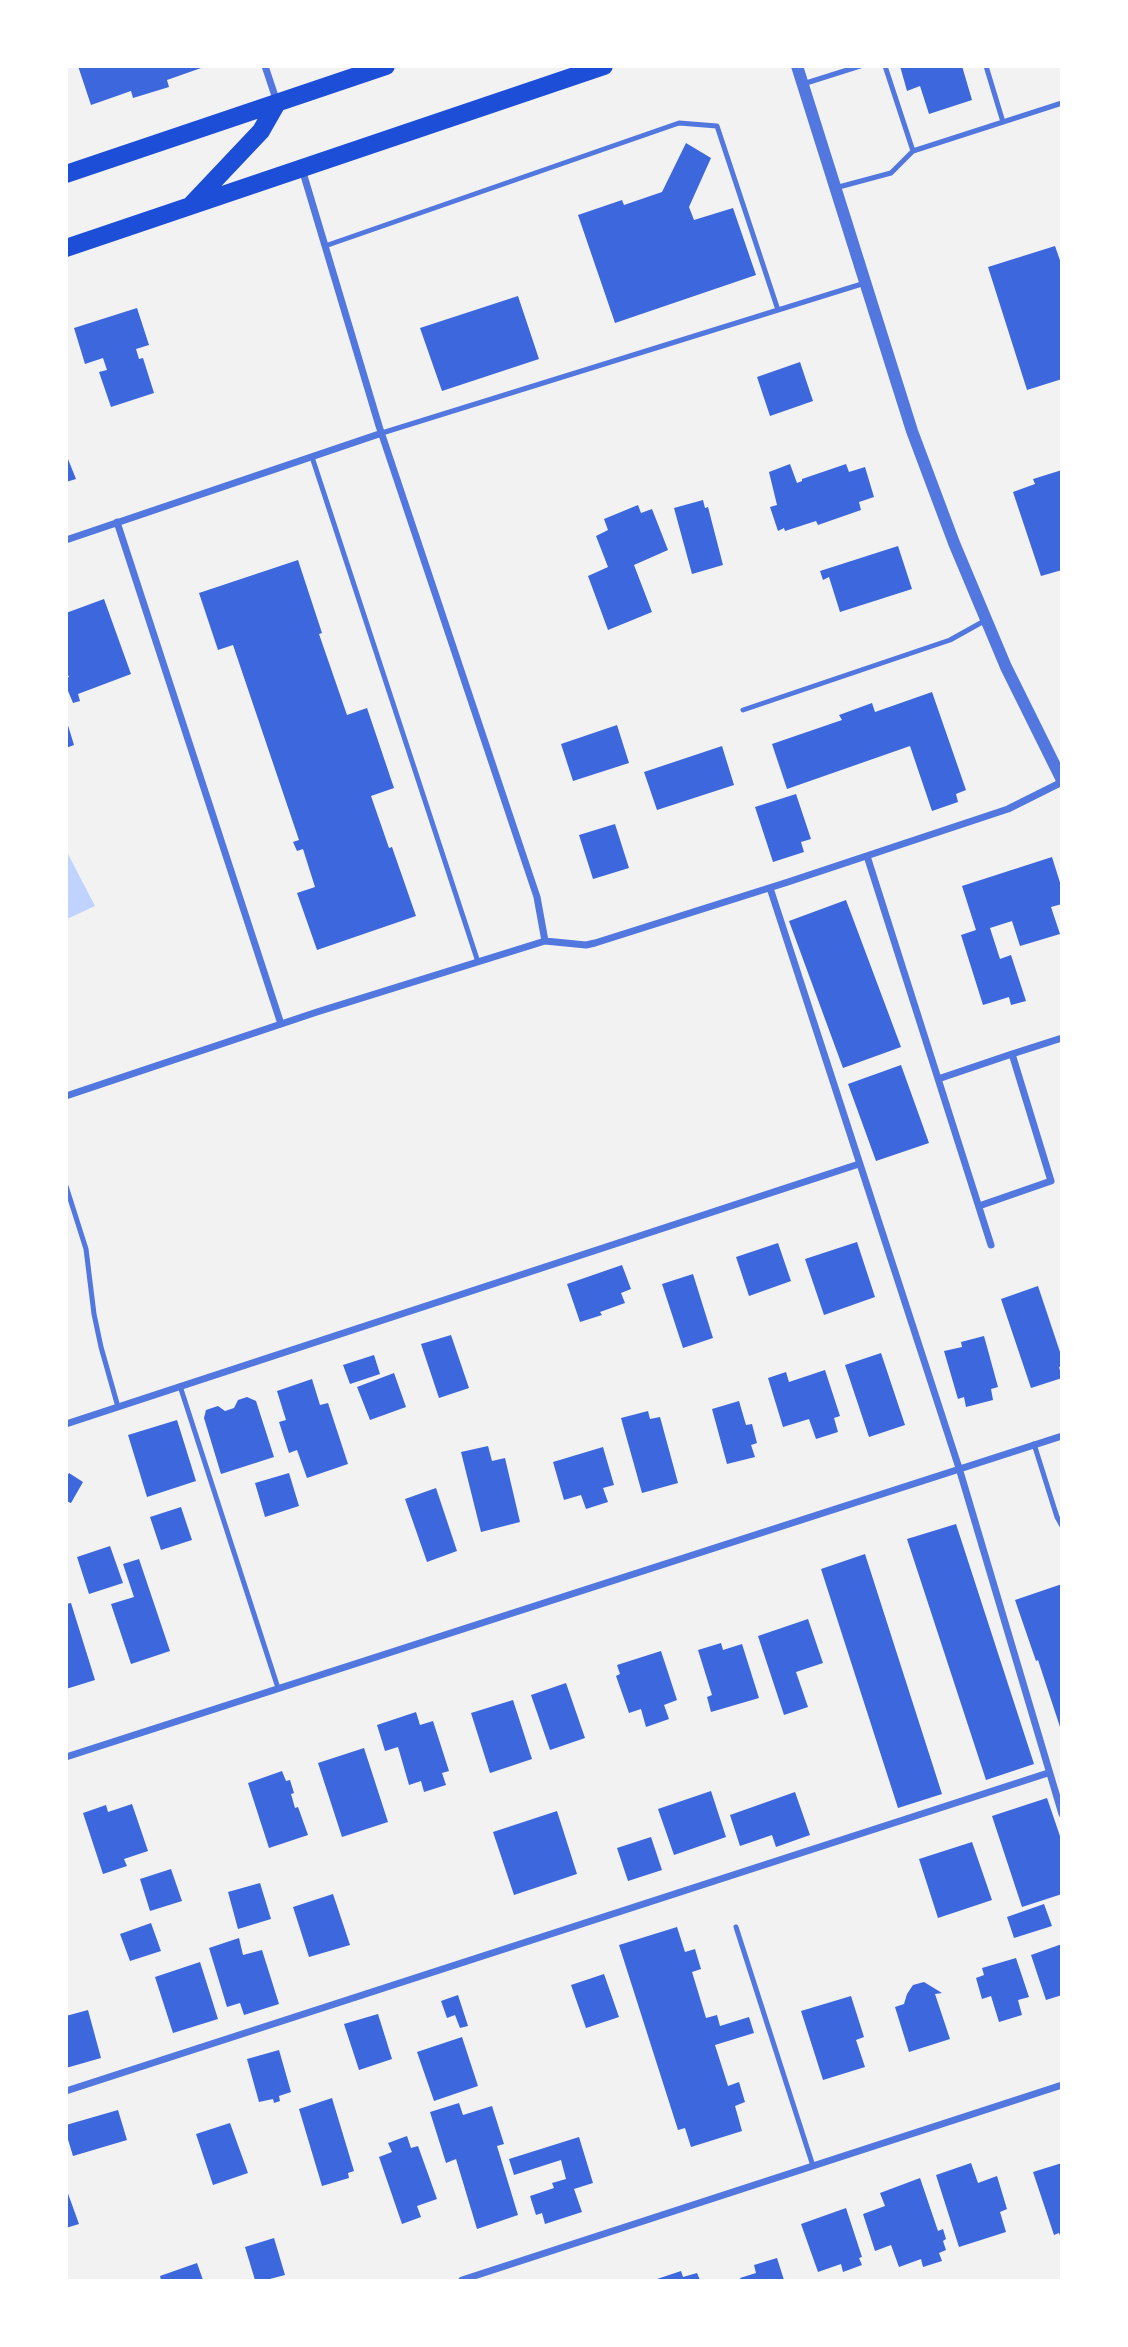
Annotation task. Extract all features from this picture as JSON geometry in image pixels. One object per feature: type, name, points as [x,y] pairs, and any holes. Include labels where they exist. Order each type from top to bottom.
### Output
[{"type":"main road","points":[[66,174],[386,66]]},
{"type":"main road","points":[[66,248],[604,66]]},
{"type":"main road","points":[[190,206],[261,131],[277,103]]},
{"type":"street","points":[[265,66],[277,103]]},
{"type":"street","points":[[66,1096],[281,1024],[545,941],[586,945],[595,943],[770,888],[1008,809],[1062,781],[1006,667],[954,543],[912,432],[797,66]]},
{"type":"street","points":[[302,169],[382,433],[537,897],[545,941]]},
{"type":"street","points":[[66,540],[382,433]]},
{"type":"street","points":[[117,522],[281,1024]]},
{"type":"street","points":[[867,856],[991,1245]]},
{"type":"street","points":[[770,888],[958,1468],[1062,1814]]},
{"type":"street","points":[[938,1079],[1062,1038]]},
{"type":"street","points":[[979,1206],[1051,1181],[1012,1054]]},
{"type":"street","points":[[66,1424],[859,1164]]},
{"type":"street","points":[[66,1757],[1062,1436]]},
{"type":"street","points":[[66,2091],[1048,1773]]},
{"type":"street","points":[[462,2280],[1062,2085]]},
{"type":"lane","points":[[802,85],[860,66]]},
{"type":"lane","points":[[885,66],[913,151]]},
{"type":"lane","points":[[986,66],[1003,121]]},
{"type":"lane","points":[[835,188],[891,173],[913,151],[1062,103]]},
{"type":"lane","points":[[325,246],[679,123],[717,126],[778,310]]},
{"type":"lane","points":[[382,433],[865,283]]},
{"type":"lane","points":[[312,457],[478,962]]},
{"type":"lane","points":[[743,710],[950,640],[986,620]]},
{"type":"lane","points":[[66,1186],[86,1249],[96,1325],[118,1407]]},
{"type":"lane","points":[[180,1386],[278,1688]]},
{"type":"lane","points":[[1034,1444],[1062,1526]]},
{"type":"lane","points":[[736,1927],[813,2166]]},
{"type":"water","points":[[67,852],[95,906],[66,919]]},
{"type":"building","points":[[78,66],[204,67],[167,80],[169,87],[133,98],[131,91],[91,105]]},
{"type":"building","points":[[900,66],[962,66],[972,100],[929,114],[920,86],[907,91]]},
{"type":"building","points":[[686,143],[711,158],[689,207],[694,220],[733,208],[756,275],[615,323],[578,215],[622,200],[624,205],[662,192]]},
{"type":"building","points":[[1055,246],[1062,266],[1062,379],[1027,390],[988,267]]},
{"type":"building","points":[[518,296],[539,359],[442,391],[420,328]]},
{"type":"building","points":[[137,308],[149,345],[136,349],[139,359],[143,358],[154,393],[111,407],[99,372],[107,370],[103,358],[85,364],[74,328]]},
{"type":"building","points":[[800,362],[813,401],[770,416],[757,377]]},
{"type":"building","points":[[66,454],[76,479],[66,482]]},
{"type":"building","points":[[790,464],[797,483],[846,464],[849,472],[865,467],[874,497],[859,502],[861,510],[818,525],[816,521],[778,531],[770,507],[777,505],[769,472]]},
{"type":"building","points":[[1062,470],[1062,570],[1041,576],[1013,492],[1035,484],[1033,479]]},
{"type":"building","points":[[703,500],[705,508],[708,507],[723,565],[692,574],[674,508]]},
{"type":"building","points":[[638,505],[641,513],[652,509],[668,550],[634,565],[652,612],[608,630],[588,576],[608,567],[596,536],[608,530],[604,519]]},
{"type":"building","points":[[898,546],[912,589],[840,612],[829,577],[823,580],[820,571]]},
{"type":"building","points":[[298,560],[322,633],[319,634],[347,715],[367,708],[394,788],[371,796],[416,916],[317,950],[297,893],[315,887],[303,849],[297,851],[293,842],[299,840],[233,645],[218,650],[199,593]]},
{"type":"building","points":[[104,599],[131,674],[78,694],[80,701],[73,703],[66,686],[66,678],[69,677],[66,671],[66,613]]},
{"type":"building","points":[[932,692],[966,790],[956,794],[958,802],[932,811],[910,746],[787,789],[772,744],[842,720],[839,715],[872,703],[875,712]]},
{"type":"building","points":[[66,723],[74,745],[66,748]]},
{"type":"building","points":[[617,725],[629,763],[573,781],[561,744]]},
{"type":"building","points":[[722,746],[734,785],[657,810],[644,772]]},
{"type":"building","points":[[796,794],[811,839],[801,842],[804,852],[773,862],[755,807]]},
{"type":"building","points":[[615,824],[629,868],[593,879],[579,835]]},
{"type":"building","points":[[1052,857],[1062,889],[1062,904],[1051,907],[1060,934],[1020,946],[1012,921],[990,928],[1000,959],[1011,955],[1026,1001],[1011,1005],[1009,997],[983,1005],[961,935],[976,930],[962,886]]},
{"type":"building","points":[[846,900],[901,1047],[843,1068],[789,921]]},
{"type":"building","points":[[901,1065],[929,1143],[876,1161],[848,1084]]},
{"type":"building","points":[[857,1242],[875,1297],[824,1315],[805,1259]]},
{"type":"building","points":[[778,1243],[791,1281],[749,1296],[736,1257]]},
{"type":"building","points":[[622,1265],[631,1289],[621,1293],[625,1303],[600,1312],[602,1315],[580,1322],[567,1284]]},
{"type":"building","points":[[693,1274],[713,1338],[683,1348],[662,1284]]},
{"type":"building","points":[[1038,1286],[1062,1358],[1062,1366],[1059,1367],[1062,1378],[1031,1388],[1001,1299]]},
{"type":"building","points":[[451,1335],[469,1388],[439,1398],[421,1344]]},
{"type":"building","points":[[984,1336],[998,1387],[991,1389],[993,1400],[966,1407],[964,1397],[958,1399],[944,1351],[962,1347],[961,1342]]},
{"type":"building","points":[[881,1353],[905,1425],[869,1437],[845,1365]]},
{"type":"building","points":[[374,1355],[380,1374],[350,1384],[343,1365]]},
{"type":"building","points":[[825,1370],[840,1416],[834,1418],[838,1432],[816,1439],[809,1419],[783,1427],[768,1378],[786,1372],[789,1382]]},
{"type":"building","points":[[394,1373],[406,1407],[370,1420],[357,1387]]},
{"type":"building","points":[[312,1379],[320,1405],[328,1403],[348,1464],[307,1478],[297,1450],[289,1453],[279,1422],[286,1420],[277,1391]]},
{"type":"building","points":[[247,1397],[256,1401],[274,1457],[221,1474],[204,1418],[206,1410],[218,1406],[225,1411],[234,1408],[238,1400]]},
{"type":"building","points":[[739,1401],[746,1425],[752,1424],[757,1443],[751,1445],[755,1457],[727,1464],[712,1409]]},
{"type":"building","points":[[648,1411],[650,1419],[660,1417],[678,1483],[642,1493],[621,1418]]},
{"type":"building","points":[[177,1420],[196,1481],[147,1497],[128,1435]]},
{"type":"building","points":[[488,1446],[492,1461],[505,1458],[520,1522],[481,1532],[461,1452]]},
{"type":"building","points":[[603,1447],[614,1485],[603,1488],[608,1502],[586,1509],[581,1495],[564,1500],[553,1462]]},
{"type":"building","points":[[69,1473],[83,1482],[71,1503],[66,1501],[66,1478]]},
{"type":"building","points":[[289,1473],[299,1506],[265,1517],[255,1483]]},
{"type":"building","points":[[436,1488],[457,1551],[427,1562],[405,1499]]},
{"type":"building","points":[[181,1507],[192,1540],[161,1550],[150,1517]]},
{"type":"building","points":[[956,1524],[1034,1764],[986,1780],[907,1539]]},
{"type":"building","points":[[110,1546],[123,1583],[89,1594],[77,1557]]},
{"type":"building","points":[[865,1554],[942,1794],[898,1808],[821,1569]]},
{"type":"building","points":[[139,1559],[170,1651],[131,1664],[111,1604],[134,1597],[123,1564]]},
{"type":"building","points":[[1062,1584],[1062,1730],[1061,1730],[1015,1600]]},
{"type":"building","points":[[71,1603],[95,1680],[66,1689],[66,1604]]},
{"type":"building","points":[[808,1619],[823,1663],[796,1672],[808,1707],[784,1715],[758,1636]]},
{"type":"building","points":[[721,1643],[723,1650],[742,1644],[759,1698],[711,1712],[707,1697],[712,1695],[698,1650]]},
{"type":"building","points":[[661,1651],[677,1700],[664,1705],[669,1719],[646,1727],[641,1709],[629,1713],[616,1676],[620,1674],[617,1665]]},
{"type":"building","points":[[566,1683],[585,1738],[550,1750],[531,1695]]},
{"type":"building","points":[[513,1700],[532,1759],[490,1773],[471,1713]]},
{"type":"building","points":[[416,1712],[420,1725],[433,1721],[449,1771],[442,1773],[446,1785],[424,1792],[421,1781],[409,1785],[398,1747],[385,1751],[377,1725]]},
{"type":"building","points":[[364,1748],[388,1822],[342,1837],[318,1763]]},
{"type":"building","points":[[282,1771],[286,1781],[290,1780],[295,1808],[298,1807],[308,1835],[269,1848],[248,1783]]},
{"type":"building","points":[[711,1791],[726,1837],[674,1855],[658,1809]]},
{"type":"building","points":[[795,1792],[810,1835],[776,1847],[772,1835],[740,1846],[730,1815]]},
{"type":"building","points":[[1047,1798],[1062,1842],[1062,1894],[1022,1907],[992,1816]]},
{"type":"building","points":[[132,1804],[148,1851],[124,1859],[127,1866],[103,1874],[83,1813],[106,1805],[108,1812]]},
{"type":"building","points":[[557,1811],[577,1874],[514,1895],[493,1832]]},
{"type":"building","points":[[651,1837],[662,1870],[628,1881],[617,1848]]},
{"type":"building","points":[[972,1842],[992,1900],[938,1918],[919,1859]]},
{"type":"building","points":[[171,1869],[182,1901],[150,1911],[140,1879]]},
{"type":"building","points":[[260,1883],[271,1919],[238,1929],[228,1892]]},
{"type":"building","points":[[333,1894],[350,1945],[309,1957],[293,1907]]},
{"type":"building","points":[[1044,1904],[1052,1926],[1014,1938],[1007,1917]]},
{"type":"building","points":[[151,1923],[161,1951],[130,1961],[120,1934]]},
{"type":"building","points":[[677,1927],[685,1952],[695,1949],[701,1969],[692,1972],[706,2018],[717,2015],[720,2026],[749,2017],[754,2033],[715,2045],[728,2086],[739,2082],[745,2102],[735,2106],[742,2131],[691,2147],[685,2128],[678,2130],[619,1945]]},
{"type":"building","points":[[239,1938],[243,1955],[262,1950],[279,2004],[244,2015],[240,2003],[227,2007],[209,1948]]},
{"type":"building","points":[[1062,1944],[1062,1995],[1046,2000],[1031,1955]]},
{"type":"building","points":[[1016,1958],[1029,1997],[1018,2000],[1022,2015],[999,2022],[991,1996],[982,1999],[976,1978],[984,1975],[982,1968]]},
{"type":"building","points":[[200,1962],[218,2019],[173,2033],[155,1977]]},
{"type":"building","points":[[604,1974],[619,2017],[586,2028],[571,1985]]},
{"type":"building","points":[[924,1982],[942,1993],[935,1994],[950,2039],[909,2052],[895,2007],[904,2004],[913,1985]]},
{"type":"building","points":[[458,1995],[468,2026],[460,2028],[455,2015],[447,2018],[441,2001]]},
{"type":"building","points":[[851,1996],[864,2037],[856,2040],[865,2067],[823,2080],[801,2011]]},
{"type":"building","points":[[88,2010],[101,2058],[66,2068],[66,2016]]},
{"type":"building","points":[[378,2014],[392,2059],[359,2070],[344,2024]]},
{"type":"building","points":[[462,2037],[478,2086],[434,2101],[417,2052]]},
{"type":"building","points":[[279,2050],[291,2092],[279,2096],[280,2101],[274,2103],[273,2099],[259,2102],[247,2059]]},
{"type":"building","points":[[332,2098],[354,2171],[348,2173],[349,2178],[322,2186],[299,2109]]},
{"type":"building","points":[[459,2103],[463,2115],[492,2106],[504,2144],[497,2146],[518,2215],[477,2229],[456,2159],[446,2163],[430,2112]]},
{"type":"building","points":[[118,2110],[127,2140],[73,2156],[66,2125]]},
{"type":"building","points":[[230,2123],[248,2173],[213,2185],[196,2134]]},
{"type":"building","points":[[407,2136],[411,2148],[418,2146],[437,2199],[417,2206],[421,2217],[402,2224],[379,2157],[392,2152],[388,2143]]},
{"type":"building","points":[[579,2137],[593,2183],[574,2189],[582,2212],[545,2224],[542,2213],[536,2215],[530,2196],[554,2188],[552,2183],[566,2179],[561,2160],[514,2175],[509,2159]]},
{"type":"building","points":[[971,2163],[978,2183],[997,2176],[1007,2209],[1000,2212],[1006,2232],[959,2247],[936,2175]]},
{"type":"building","points":[[1062,2163],[1061,2238],[1059,2233],[1054,2235],[1033,2172]]},
{"type":"building","points":[[920,2178],[938,2231],[943,2229],[946,2250],[939,2253],[942,2261],[923,2267],[921,2259],[899,2267],[891,2245],[875,2251],[863,2214],[885,2206],[880,2193]]},
{"type":"building","points":[[66,2188],[79,2224],[66,2228]]},
{"type":"building","points":[[846,2208],[862,2257],[859,2258],[862,2265],[843,2272],[841,2264],[818,2272],[801,2224]]},
{"type":"building","points":[[274,2238],[285,2275],[255,2280],[245,2247]]},
{"type":"building","points":[[777,2258],[784,2280],[741,2280],[740,2278],[756,2273],[754,2265]]},
{"type":"building","points":[[197,2263],[203,2280],[161,2280],[160,2276]]},
{"type":"building","points":[[681,2271],[683,2277],[697,2273],[700,2280],[654,2280]]}]
